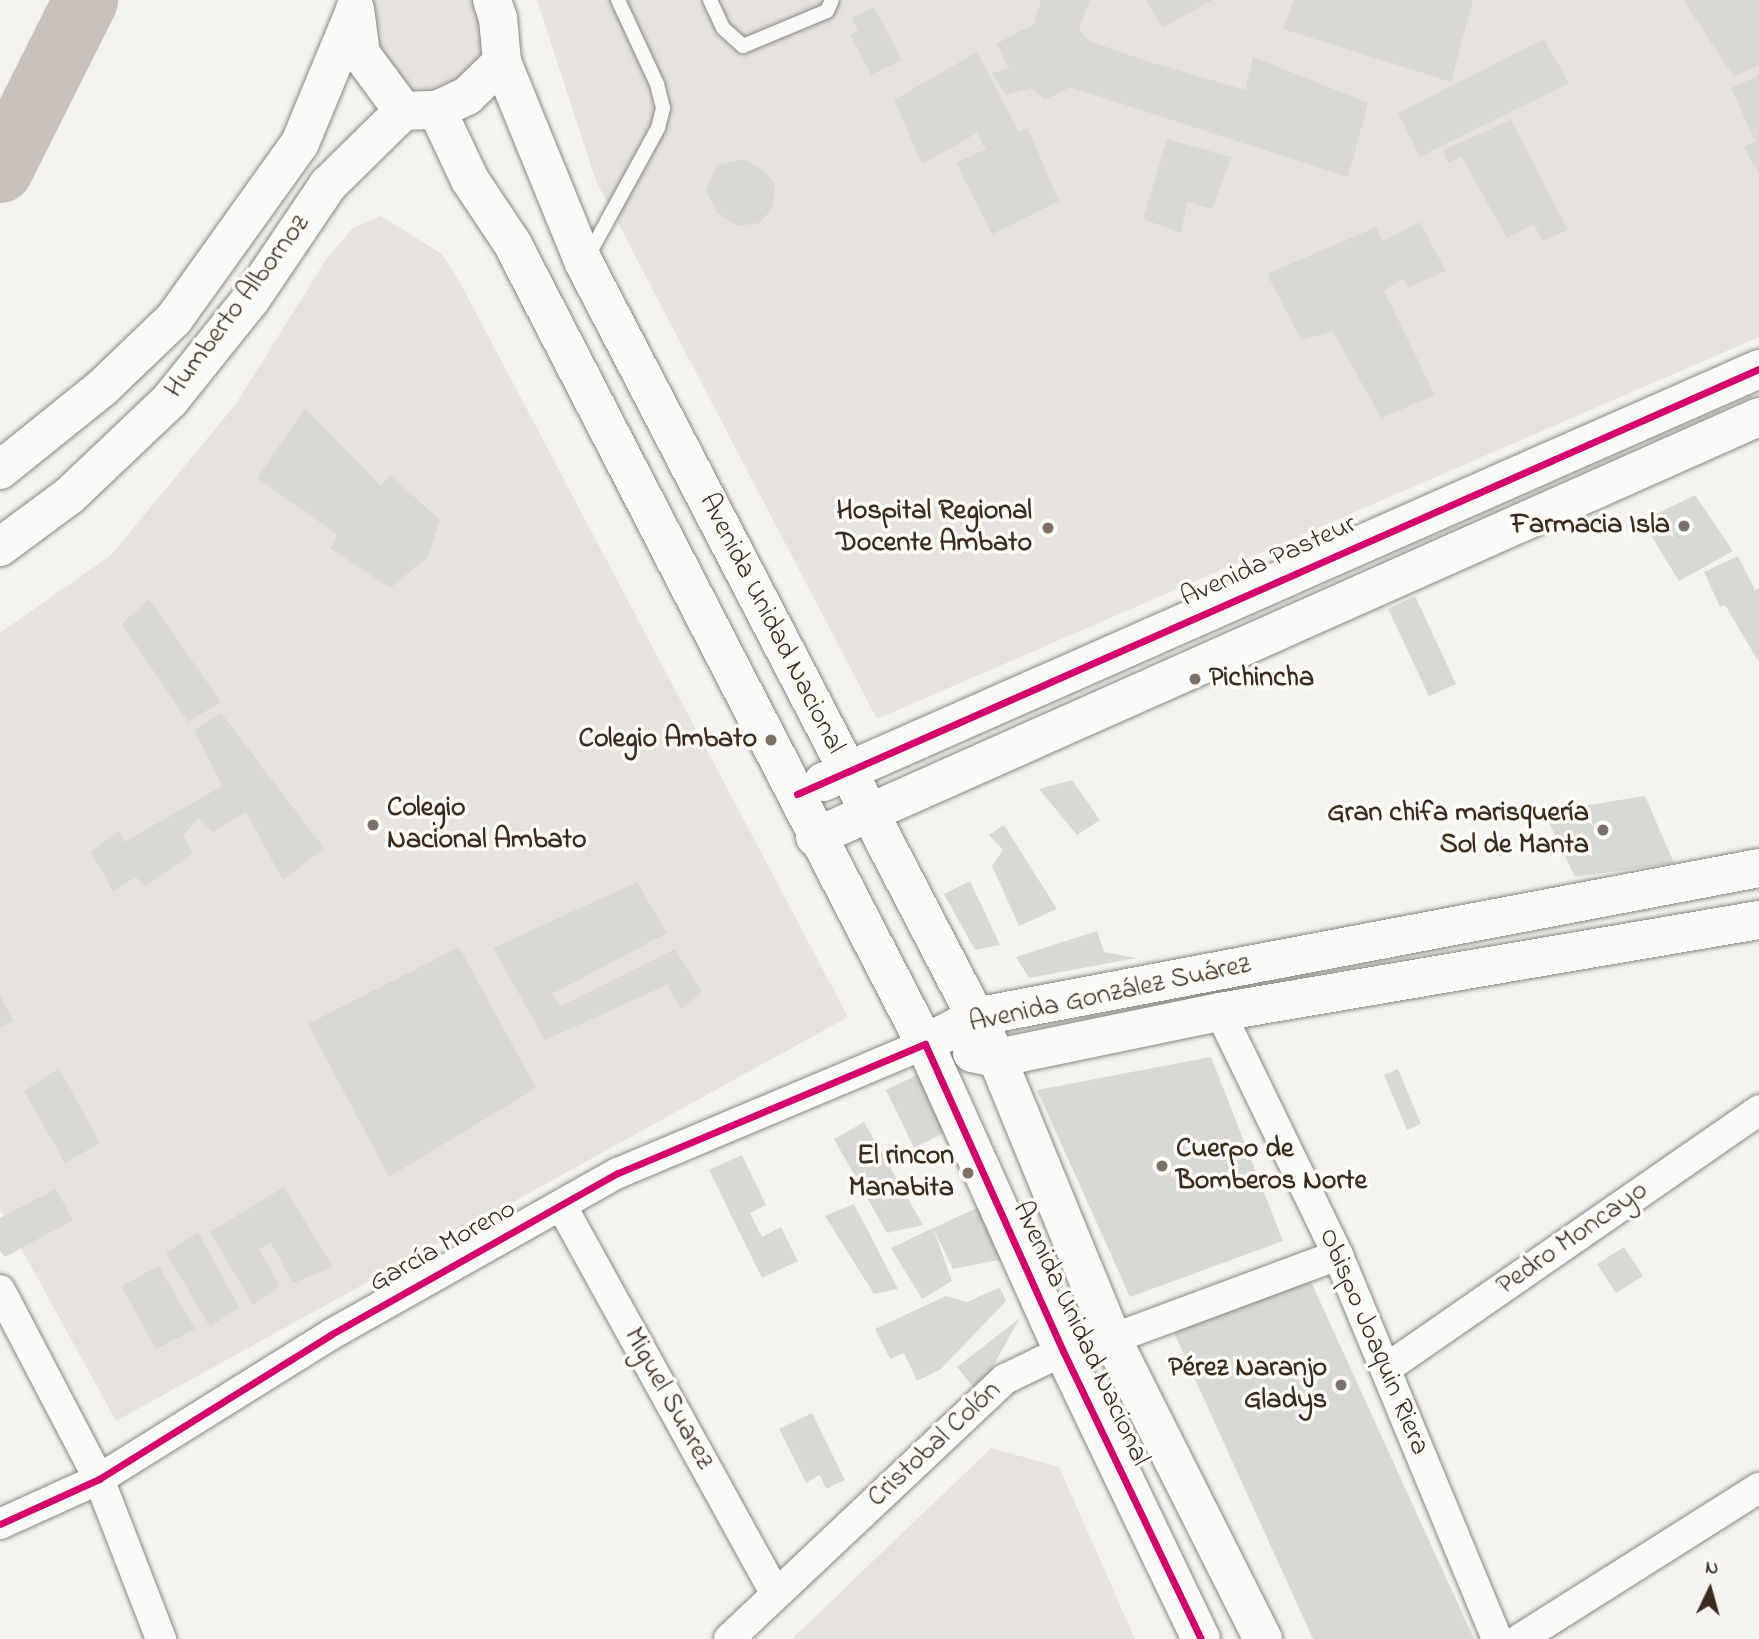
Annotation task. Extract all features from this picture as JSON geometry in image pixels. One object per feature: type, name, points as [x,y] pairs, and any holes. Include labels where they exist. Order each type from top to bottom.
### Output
[{"type":"main road","name":"Avenida Unidad Nacional","points":[[492,0],[502,62],[584,263],[866,811],[997,1058],[1112,1339],[1263,1639]]},
{"type":"main road","name":"Avenida Unidad Nacional","points":[[355,8],[362,54],[420,111],[512,243],[797,794],[815,837],[925,1044],[1063,1351],[1201,1639]]},
{"type":"main road","name":"Humberto Albornoz","points":[[0,470],[102,388],[182,310],[300,143],[355,8]]},
{"type":"main road","name":"Humberto Albornoz","points":[[0,547],[69,496],[170,400],[251,299],[328,185],[420,111],[467,96],[502,62]]},
{"type":"main road","name":"Avenida Pasteur","points":[[797,794],[1759,369]]},
{"type":"main road","points":[[815,837],[866,811],[1237,652],[1759,417]]},
{"type":"main road","name":"Avenida González Suárez","points":[[925,1044],[975,1017],[1759,869]]},
{"type":"main road","name":"Avenida González Suárez","points":[[925,1044],[997,1058],[1220,1012],[1759,920]]},
{"type":"street","name":"Obispo Joaquin Riera","points":[[1220,1012],[1338,1255],[1497,1639]]},
{"type":"street","name":"García Moreno","points":[[0,1524],[99,1479],[330,1335],[618,1173],[925,1044]]},
{"type":"street","name":"Pedro Moncayo","points":[[1387,1368],[1759,1110]]},
{"type":"street","name":"Miguel Suarez","points":[[561,1205],[775,1593]]},
{"type":"street","name":"Cristobal Colón","points":[[729,1639],[1005,1379],[1063,1351],[1112,1339],[1338,1255]]},
{"type":"street","points":[[0,1290],[99,1479],[161,1639]]},
{"type":"street","points":[[1520,1639],[1759,1488]]},
{"type":"lane","points":[[584,263],[658,128],[663,108],[657,84],[618,0]]},
{"type":"lane","points":[[710,0],[723,28],[743,46],[827,11],[832,0]]},
{"type":"shaded area","points":[[368,0],[487,0],[485,57],[454,84],[433,89],[413,88],[393,80],[377,66]]},
{"type":"shaded area","name":"Hospital Regional Docente Ambato","points":[[537,0],[1759,0],[1759,337],[877,719],[596,181]]},
{"type":"shaded area","name":"Colegio Nacional Ambato","points":[[381,216],[442,254],[458,279],[848,1017],[116,1421],[0,1210],[0,633],[111,555],[235,405],[327,258],[353,228]]},
{"type":"shaded area","points":[[991,1448],[1059,1467],[1135,1639],[792,1639]]},
{"type":"building","points":[[1041,0],[1090,0],[1079,29],[1089,41],[1143,60],[1245,90],[1253,57],[1368,103],[1348,177],[1070,87],[1045,100],[1031,88],[1006,95],[992,73],[1009,68],[996,44],[1034,24]]},
{"type":"building","points":[[1146,0],[1213,0],[1162,28]]},
{"type":"building","points":[[1294,0],[1473,0],[1451,82],[1283,29]]},
{"type":"building","points":[[1683,0],[1759,0],[1759,65],[1734,77]]},
{"type":"building","points":[[874,7],[902,60],[871,75],[850,35],[858,31],[851,18]]},
{"type":"building","points":[[1544,39],[1569,83],[1420,157],[1398,113]]},
{"type":"building","points":[[977,52],[1019,132],[1028,128],[1059,201],[992,234],[956,163],[986,149],[977,133],[922,164],[894,100]]},
{"type":"building","points":[[1759,75],[1759,175],[1744,147],[1755,141],[1731,88]]},
{"type":"building","points":[[1511,120],[1568,230],[1542,241],[1534,224],[1507,238],[1461,156],[1448,163],[1443,150]]},
{"type":"building","points":[[1167,139],[1232,157],[1212,209],[1187,202],[1181,233],[1143,219]]},
{"type":"building","points":[[744,159],[764,171],[775,184],[773,207],[760,223],[737,226],[717,213],[706,190],[717,165]]},
{"type":"building","points":[[1420,222],[1446,271],[1408,288],[1403,278],[1384,291],[1435,395],[1381,418],[1333,332],[1301,340],[1267,274],[1376,227],[1383,241]]},
{"type":"building","points":[[305,408],[381,486],[390,475],[440,520],[428,557],[390,588],[330,548],[338,535],[257,478]]},
{"type":"building","points":[[1695,495],[1733,551],[1679,581],[1642,521]]},
{"type":"building","points":[[1738,556],[1755,590],[1759,588],[1759,662],[1725,605],[1720,607],[1704,572]]},
{"type":"building","points":[[1415,596],[1456,684],[1429,696],[1388,609]]},
{"type":"building","points":[[149,599],[221,702],[188,722],[122,624]]},
{"type":"building","points":[[221,713],[324,848],[283,880],[246,812],[213,832],[198,818],[183,836],[193,853],[145,887],[136,877],[113,891],[91,852],[119,830],[124,842],[222,786],[194,730]]},
{"type":"building","points":[[1072,780],[1100,820],[1077,835],[1039,789]]},
{"type":"building","points":[[1645,796],[1674,863],[1575,877],[1544,812]]},
{"type":"building","points":[[1004,825],[1057,909],[1019,926],[992,866],[1003,850],[989,835]]},
{"type":"building","points":[[970,881],[1000,945],[975,950],[944,894]]},
{"type":"building","points":[[637,882],[667,933],[552,994],[561,1006],[675,949],[702,992],[681,1010],[667,985],[545,1040],[493,948]]},
{"type":"building","points":[[1097,931],[1104,952],[1136,958],[1029,978],[1016,957]]},
{"type":"building","points":[[459,947],[536,1088],[389,1177],[308,1024]]},
{"type":"building","points":[[0,995],[13,1021],[0,1027]]},
{"type":"building","name":"Cuerpo de Bomberos Norte","points":[[1211,1057],[1283,1241],[1130,1297],[1037,1090]]},
{"type":"building","points":[[59,1068],[100,1143],[65,1163],[24,1091]]},
{"type":"building","points":[[1398,1069],[1421,1124],[1407,1130],[1384,1075]]},
{"type":"building","points":[[919,1074],[948,1131],[914,1148],[886,1090]]},
{"type":"building","points":[[864,1122],[923,1225],[887,1233],[834,1139]]},
{"type":"building","points":[[742,1155],[766,1205],[750,1213],[762,1237],[781,1227],[798,1261],[762,1278],[709,1170]]},
{"type":"building","points":[[284,1187],[333,1267],[293,1283],[271,1243],[259,1249],[280,1286],[253,1305],[210,1232]]},
{"type":"building","points":[[56,1189],[73,1220],[5,1257],[0,1251],[0,1218]]},
{"type":"building","points":[[854,1204],[898,1289],[874,1294],[825,1216]]},
{"type":"building","points":[[981,1206],[1009,1258],[953,1269],[933,1228]]},
{"type":"building","points":[[933,1228],[952,1281],[922,1299],[891,1248]]},
{"type":"building","points":[[198,1232],[239,1307],[210,1327],[166,1253]]},
{"type":"building","points":[[1624,1247],[1643,1276],[1616,1293],[1597,1264]]},
{"type":"building","points":[[159,1266],[195,1329],[156,1349],[121,1286]]},
{"type":"building","points":[[1307,1273],[1474,1639],[1313,1639],[1174,1333]]},
{"type":"building","points":[[1000,1287],[1006,1301],[941,1369],[917,1381],[904,1353],[890,1359],[875,1329],[946,1296],[967,1302]]},
{"type":"building","points":[[1020,1318],[978,1393],[957,1367]]},
{"type":"building","points":[[812,1413],[845,1480],[826,1489],[820,1475],[806,1483],[779,1429]]},
{"type":"waterway","points":[[0,170],[85,0]]},
{"type":"cycle path","points":[[797,794],[1759,369]]},
{"type":"cycle path","points":[[0,1524],[99,1479],[330,1335],[618,1173],[925,1044],[1063,1351],[1201,1639]]},
{"type":"place","name":"Farmacia Isla","points":[[1684,526]]},
{"type":"place","name":"Hospital Regional Docente Ambato","points":[[1048,528]]},
{"type":"place","name":"Pichincha","points":[[1195,679]]},
{"type":"place","name":"Colegio Ambato","points":[[771,740]]},
{"type":"place","name":"Colegio Nacional Ambato","points":[[373,825]]},
{"type":"place","name":"Gran chifa marisquería Sol de Manta","points":[[1603,830]]},
{"type":"place","name":"Cuerpo de Bomberos Norte","points":[[1162,1166]]},
{"type":"place","name":"El rincon Manabita","points":[[968,1173]]},
{"type":"place","name":"Pérez Naranjo Gladys","points":[[1341,1385]]}]
